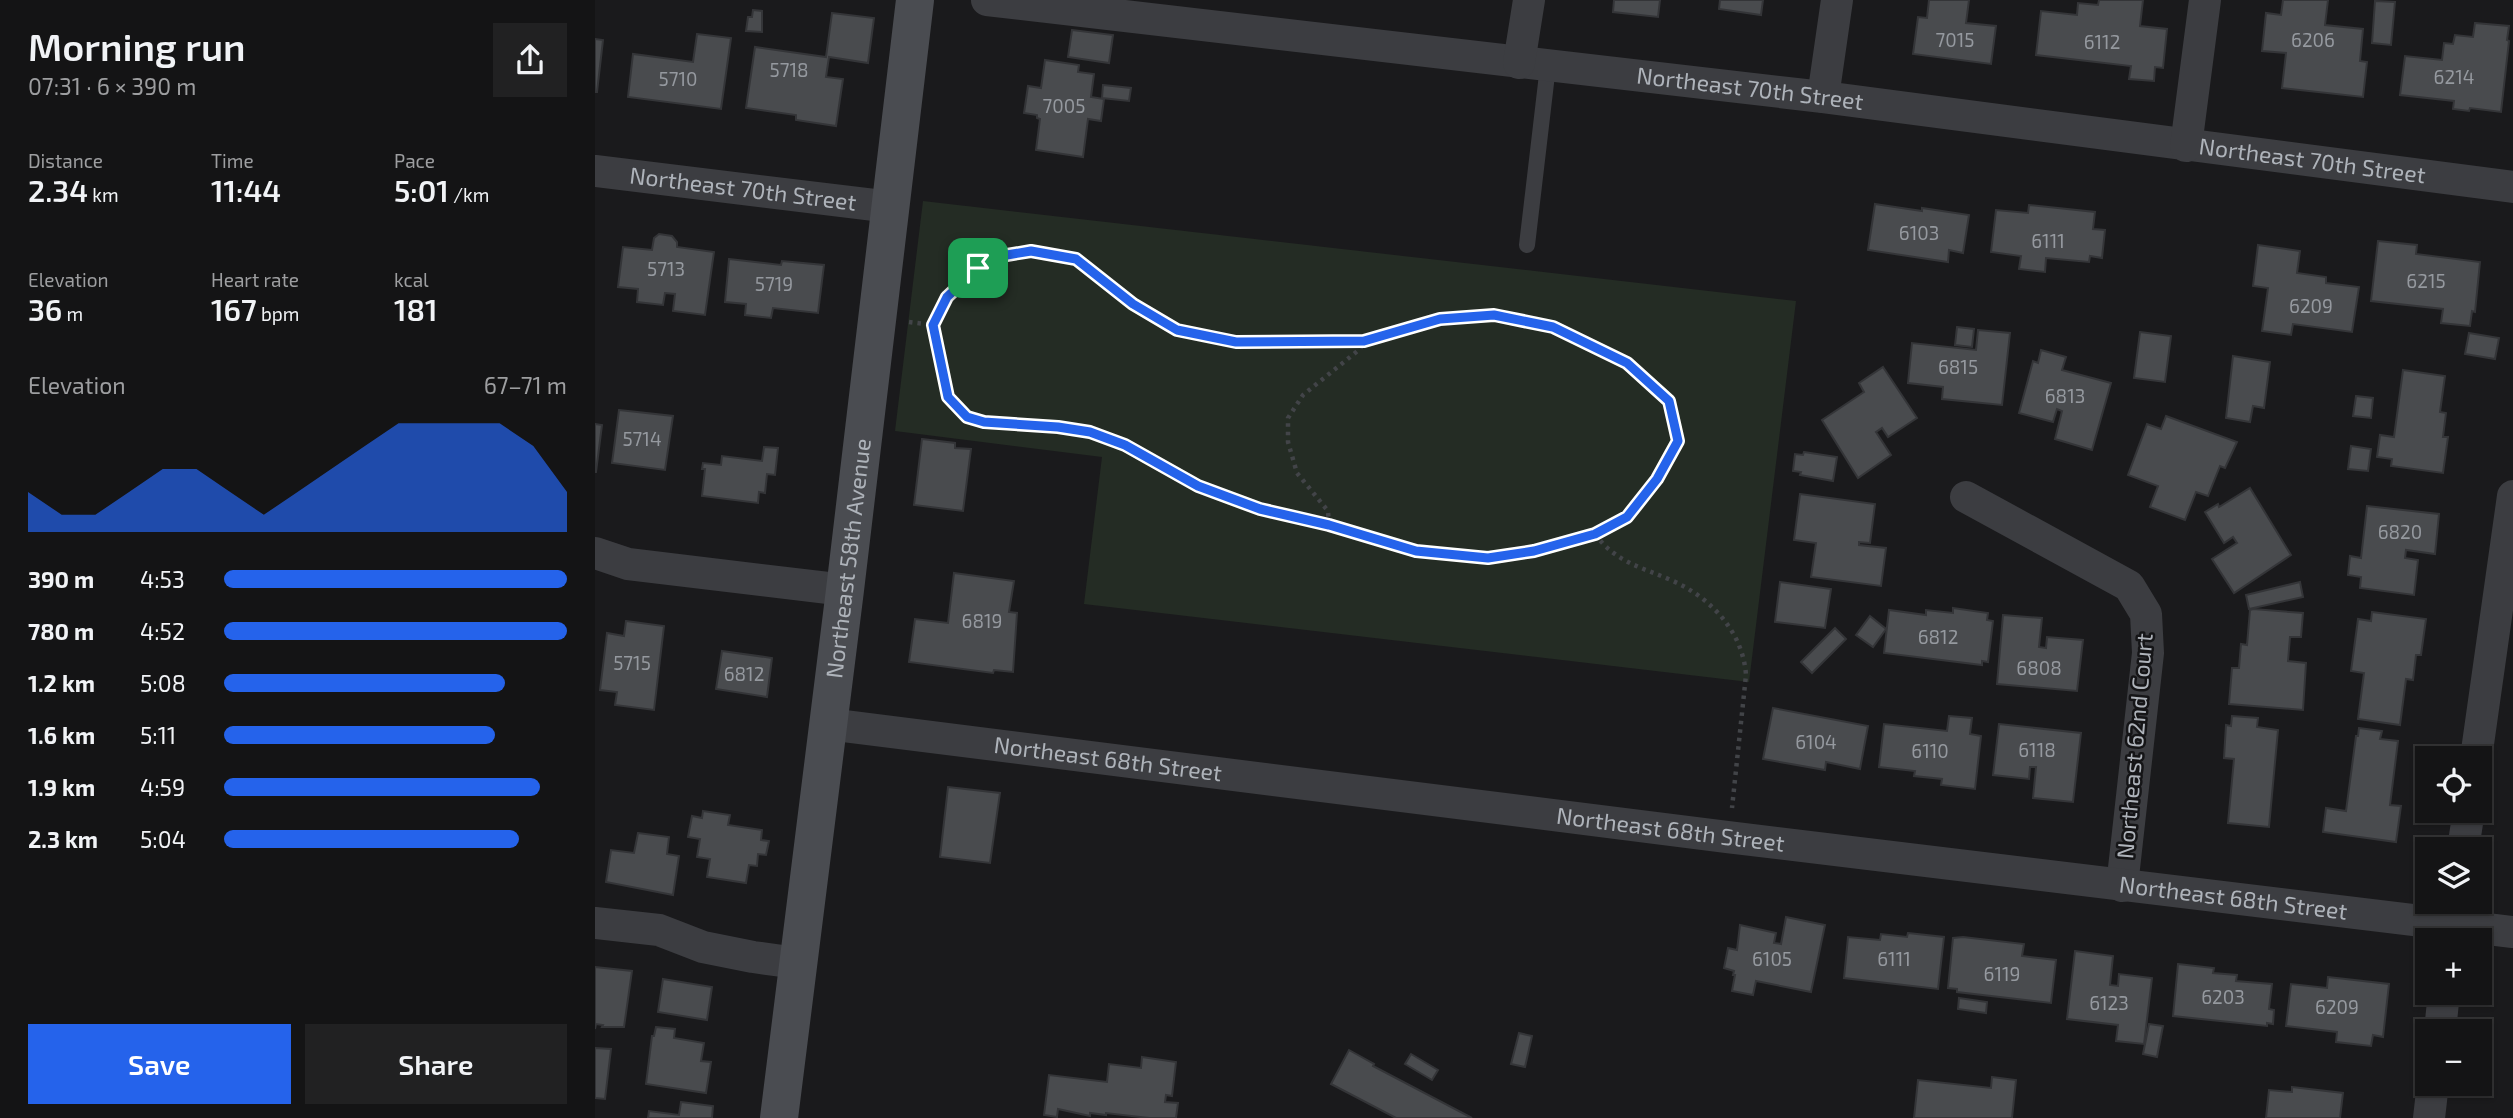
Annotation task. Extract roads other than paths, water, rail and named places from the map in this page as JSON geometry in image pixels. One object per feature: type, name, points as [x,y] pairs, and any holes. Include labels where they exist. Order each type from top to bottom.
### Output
[{"type":"street","name":"Northeast 58th Avenue","points":[[779,1118],[915,0]]},
{"type":"street","name":"Northeast 70th Street","points":[[987,0],[1823,97],[2513,187]]},
{"type":"street","points":[[1529,0],[1533,65]]},
{"type":"street","points":[[1823,97],[1837,0]]},
{"type":"street","points":[[2186,146],[2205,0]]},
{"type":"street","name":"Northeast 70th Street","points":[[595,171],[891,206]]},
{"type":"street","points":[[2478,746],[2509,555],[2513,496]]},
{"type":"street","name":"Northeast 62nd Court","points":[[1966,497],[2129,586],[2146,614],[2148,653],[2122,886]]},
{"type":"street","points":[[595,554],[628,564],[845,590]]},
{"type":"street","name":"Northeast 68th Street","points":[[828,724],[2122,886],[2453,922],[2513,932]]},
{"type":"street","points":[[595,923],[659,930],[703,947],[797,963]]},
{"type":"street","points":[[2429,1118],[2432,1096]]},
{"type":"lane","points":[[1527,245],[1533,65]]}]
